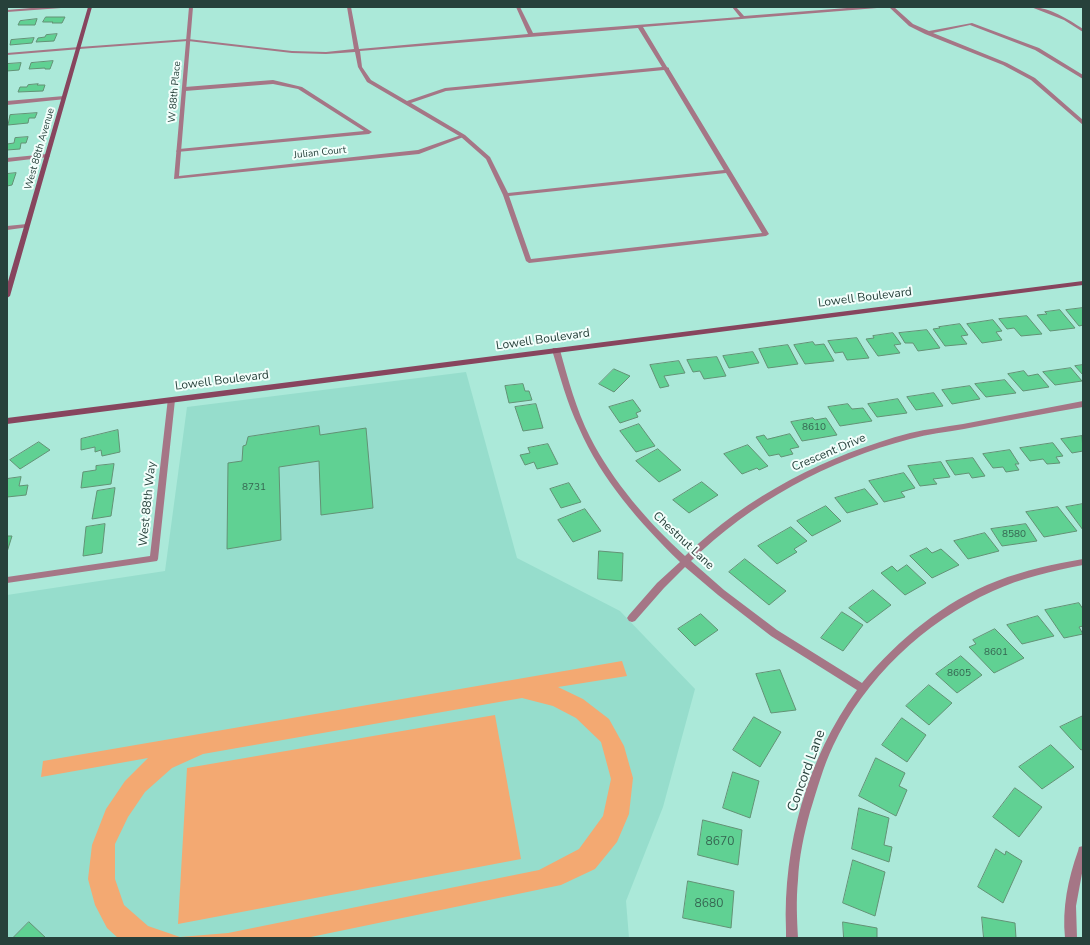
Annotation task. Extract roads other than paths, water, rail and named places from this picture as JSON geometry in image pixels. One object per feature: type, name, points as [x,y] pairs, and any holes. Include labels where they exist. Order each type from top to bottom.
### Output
[{"type":"street","points":[[7,11],[61,7]]},
{"type":"street","name":"West 88th Avenue","points":[[7,296],[90,7]]},
{"type":"street","name":"W 88th Place","points":[[176,178],[191,7]]},
{"type":"street","points":[[349,7],[360,67],[369,81],[463,136],[488,158],[506,195],[529,261],[766,234],[726,171],[667,68],[640,27]]},
{"type":"street","points":[[518,7],[531,35]]},
{"type":"street","points":[[734,7],[743,18]]},
{"type":"street","points":[[7,54],[188,40],[292,52],[326,53],[877,7]]},
{"type":"street","points":[[891,7],[911,25],[927,33],[1006,64],[1033,80],[1083,123]]},
{"type":"street","points":[[1033,7],[1066,19],[1083,31]]},
{"type":"street","points":[[927,33],[970,24],[1037,49],[1083,77]]},
{"type":"street","points":[[406,103],[445,90],[667,68]]},
{"type":"street","points":[[179,150],[369,132],[300,88],[273,82],[185,89]]},
{"type":"street","points":[[7,103],[64,98]]},
{"type":"street","name":"Julian Court","points":[[176,178],[419,152],[463,136]]},
{"type":"street","points":[[7,160],[47,156]]},
{"type":"street","points":[[506,195],[726,171]]},
{"type":"street","points":[[7,228],[27,226]]},
{"type":"street","name":"Lowell Boulevard","points":[[7,421],[1083,283]]},
{"type":"street","name":"Chestnut Lane","points":[[556,350],[578,419],[604,466],[638,514],[684,560],[751,616],[774,633],[864,689]]},
{"type":"street","name":"West 88th Way","points":[[7,580],[154,559],[171,400]]},
{"type":"street","name":"Crescent Drive","points":[[632,618],[684,560],[722,528],[768,495],[813,471],[868,449],[927,433],[1083,404]]},
{"type":"street","name":"Concord Lane","points":[[792,938],[791,908],[793,872],[798,842],[807,806],[826,752],[834,735],[847,712],[864,689],[884,664],[921,629],[955,606],[990,588],[1013,580],[1083,562]]},
{"type":"street","points":[[1071,938],[1074,885],[1083,851]]}]
